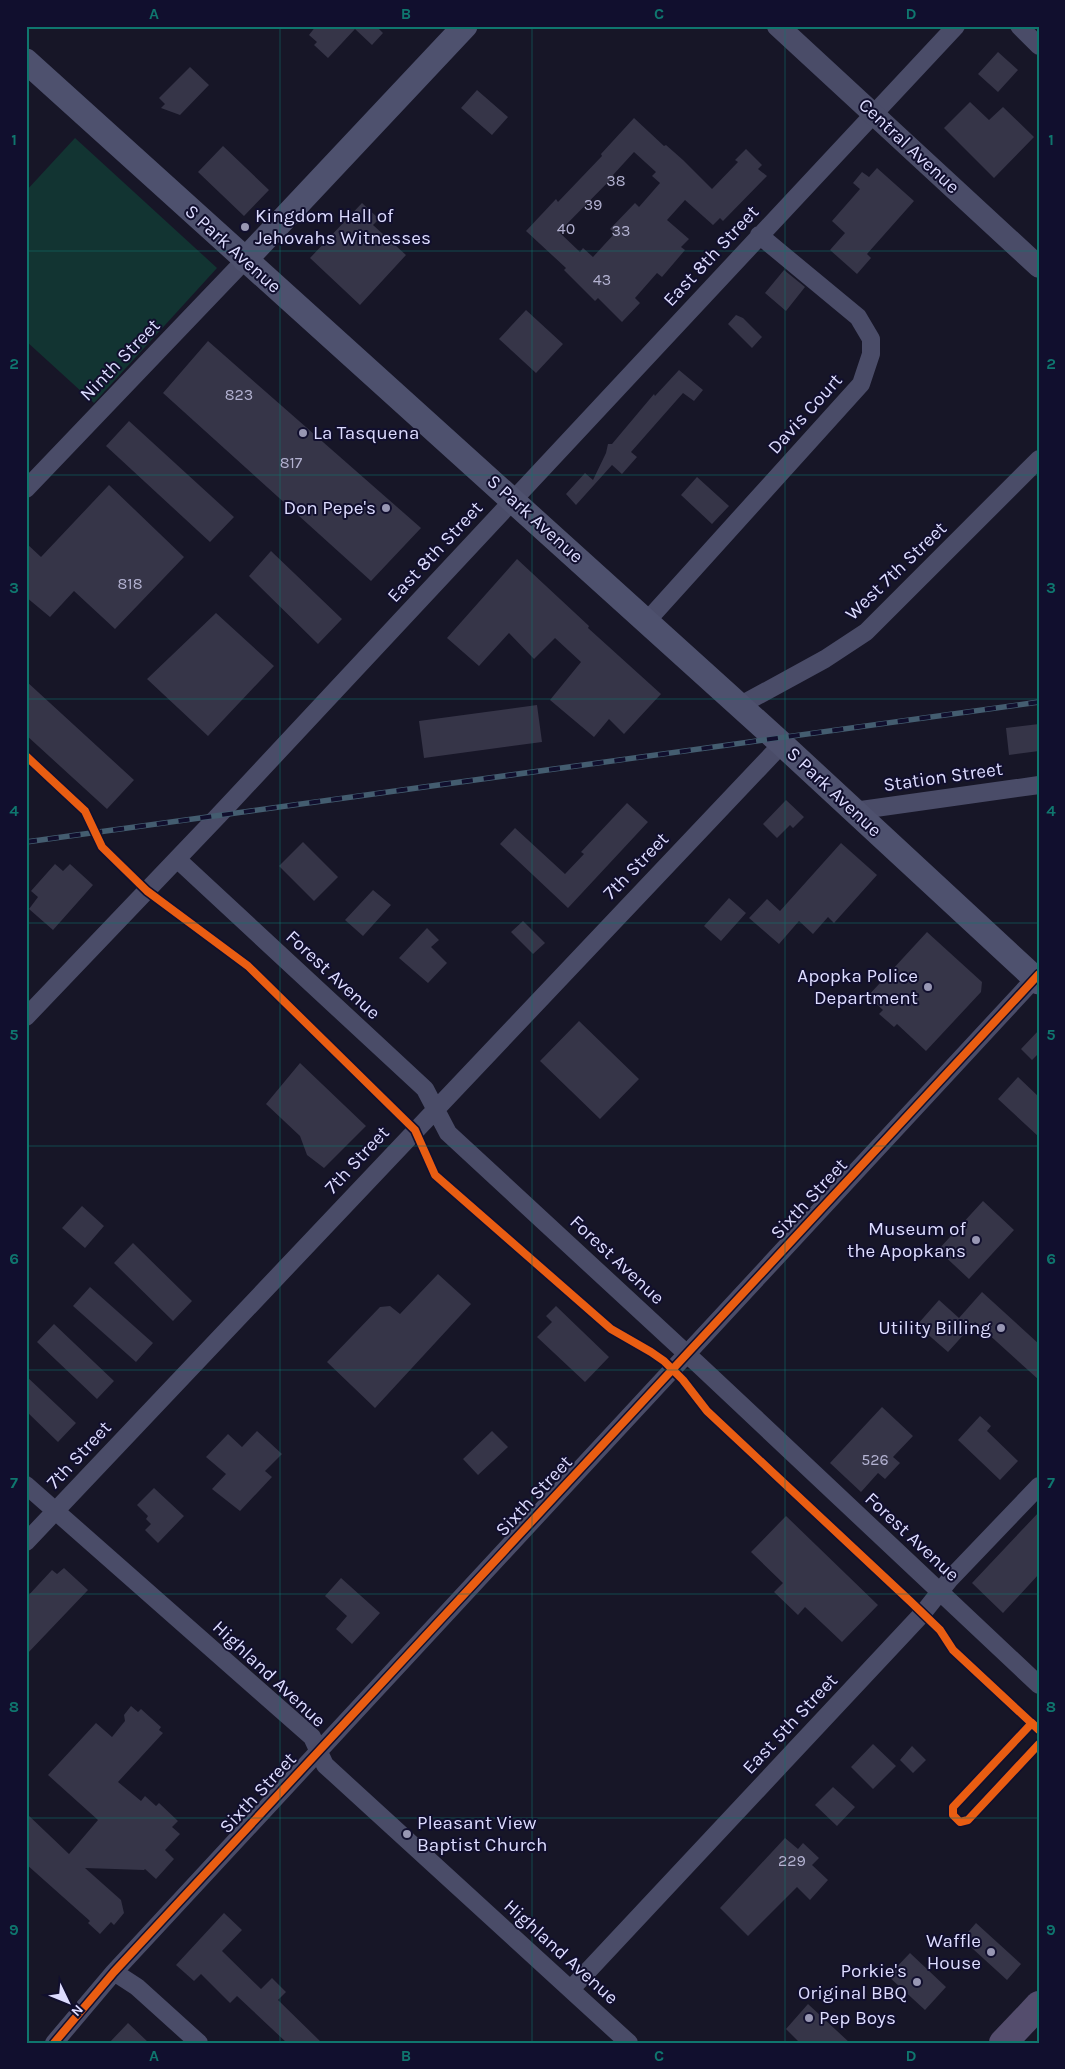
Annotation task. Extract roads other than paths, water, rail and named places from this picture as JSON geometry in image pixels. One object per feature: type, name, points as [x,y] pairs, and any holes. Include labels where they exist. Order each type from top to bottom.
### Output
[{"type":"main road","points":[[245,260],[465,26]]},
{"type":"main road","name":"S Park Avenue","points":[[26,61],[245,260],[513,499],[1037,978]]},
{"type":"main road","points":[[1003,2043],[1039,2005]]},
{"type":"street","name":"Central Avenue","points":[[778,26],[1039,267]]},
{"type":"street","name":"East 8th Street","points":[[28,1011],[177,859],[956,26]]},
{"type":"street","points":[[1019,26],[1039,46]]},
{"type":"street","name":"Davis Court","points":[[646,622],[861,384],[871,354],[871,339],[858,317],[759,235]]},
{"type":"street","name":"Ninth Street","points":[[26,489],[245,260]]},
{"type":"street","name":"West 7th Street","points":[[739,706],[825,659],[866,632],[1039,459]]},
{"type":"street","name":"7th Street","points":[[26,1542],[782,744]]},
{"type":"street","name":"Station Street","points":[[854,811],[1039,785]]},
{"type":"street","name":"Forest Avenue","points":[[177,859],[425,1089],[448,1133],[688,1355],[1039,1685]]},
{"type":"street","name":"Sixth Street","points":[[54,2043],[114,1972],[1037,978]]},
{"type":"street","name":"Highland Avenue","points":[[26,1485],[312,1737],[325,1765],[630,2043]]},
{"type":"street","name":"East 5th Street","points":[[570,1989],[923,1614],[950,1579],[1039,1486]]},
{"type":"street","points":[[114,1972],[138,1987],[199,2043]]},
{"type":"railway","points":[[26,842],[1039,702]]},
{"type":"place","name":"Kingdom Hall of Jehovahs Witnesses","points":[[245,227]]},
{"type":"place","name":"La Tasquena","points":[[303,433]]},
{"type":"place","name":"Don Pepe's","points":[[386,508]]},
{"type":"place","name":"Apopka Police Department","points":[[928,987]]},
{"type":"place","name":"Museum of the Apopkans","points":[[976,1240]]},
{"type":"place","name":"Utility Billing","points":[[1001,1328]]},
{"type":"place","name":"Pleasant View Baptist Church","points":[[407,1834]]},
{"type":"place","name":"Waffle House","points":[[991,1952]]},
{"type":"place","name":"Porkie's Original BBQ","points":[[917,1982]]},
{"type":"place","name":"Pep Boys","points":[[809,2018]]}]
